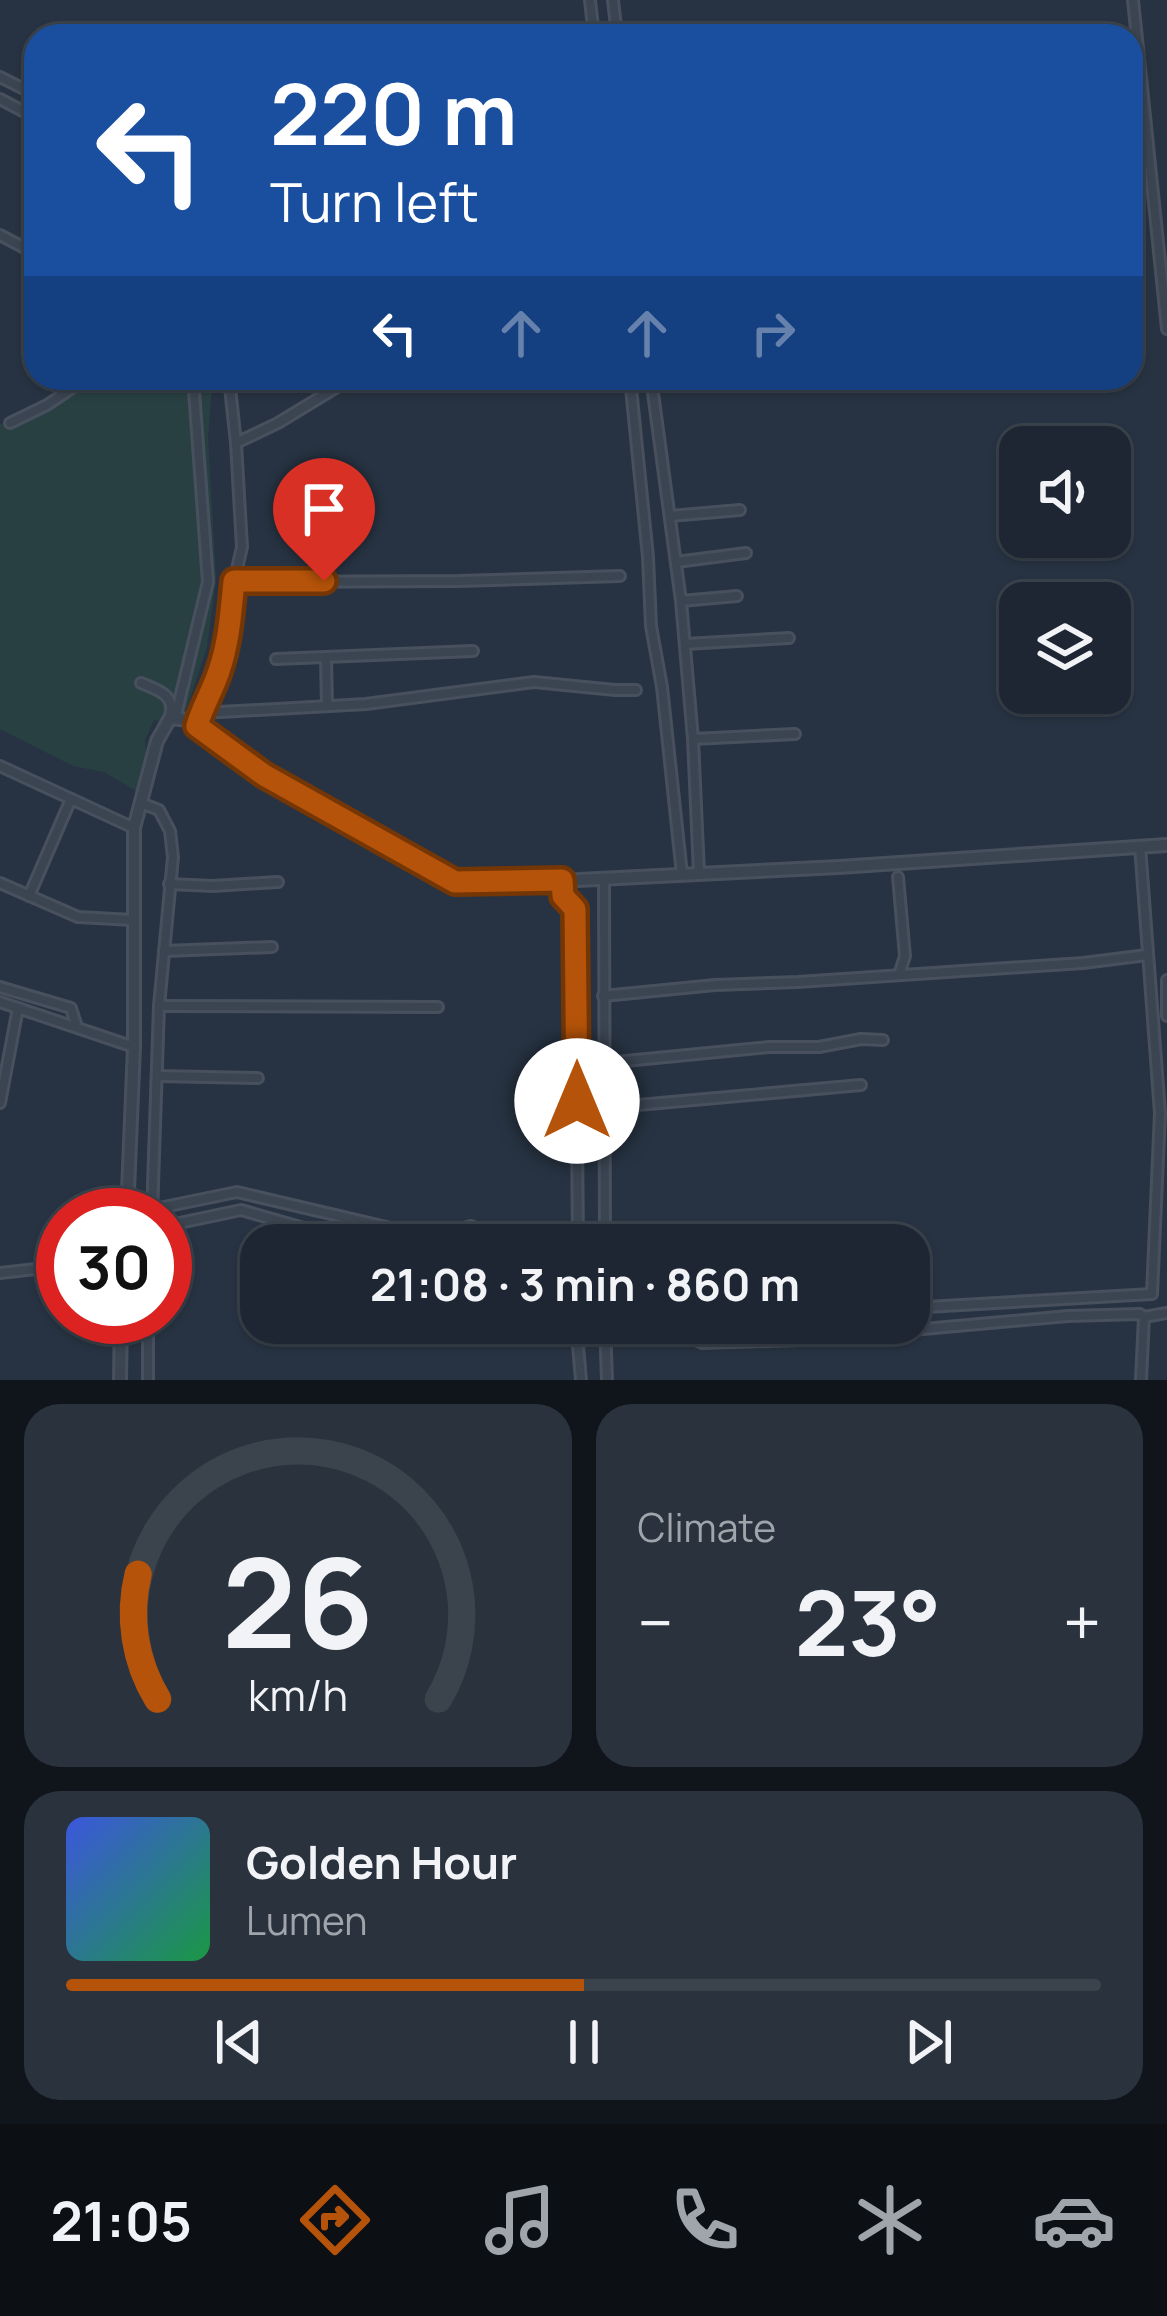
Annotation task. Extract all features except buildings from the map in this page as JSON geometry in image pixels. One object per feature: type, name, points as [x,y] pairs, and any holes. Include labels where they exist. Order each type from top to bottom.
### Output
[{"type":"street","points":[[1143,97],[1167,329]]},
{"type":"street","points":[[1155,202],[1167,200]]},
{"type":"street","points":[[10,423],[69,390]]},
{"type":"street","points":[[128,1188],[134,828],[157,741],[173,718],[208,582],[193,390]]},
{"type":"street","points":[[199,720],[230,629],[242,547],[230,390]]},
{"type":"street","points":[[236,443],[332,390]]},
{"type":"street","points":[[631,390],[651,626],[682,874]]},
{"type":"street","points":[[653,390],[681,601],[699,873]]},
{"type":"street","points":[[670,516],[740,510]]},
{"type":"street","points":[[676,562],[746,553]]},
{"type":"street","points":[[234,581],[620,576]]},
{"type":"street","points":[[681,601],[736,596]]},
{"type":"street","points":[[685,644],[789,638]]},
{"type":"street","points":[[276,659],[473,651]]},
{"type":"street","points":[[326,658],[327,706]]},
{"type":"street","points":[[173,718],[199,720],[390,701],[534,682],[636,690]]},
{"type":"street","points":[[141,683],[169,698],[173,718]]},
{"type":"street","points":[[199,720],[264,775],[455,882],[839,867],[1167,844]]},
{"type":"street","points":[[693,739],[795,734]]},
{"type":"street","points":[[0,766],[134,828]]},
{"type":"street","points":[[29,896],[71,799]]},
{"type":"street","points":[[141,803],[159,810],[170,830],[173,857],[159,1006],[154,1188]]},
{"type":"street","points":[[930,1307],[1152,1294],[1160,1113],[1140,846]]},
{"type":"street","points":[[898,877],[905,956],[899,975]]},
{"type":"street","points":[[604,879],[605,1224]]},
{"type":"street","points":[[562,880],[563,896],[575,909],[578,1224]]},
{"type":"street","points":[[169,884],[278,882]]},
{"type":"street","points":[[0,884],[78,917],[133,920]]},
{"type":"street","points":[[164,951],[272,947]]},
{"type":"street","points":[[603,996],[1147,955]]},
{"type":"street","points":[[1167,980],[1167,1016]]},
{"type":"street","points":[[0,987],[71,1008],[77,1028]]},
{"type":"street","points":[[0,1002],[134,1047]]},
{"type":"street","points":[[159,1006],[438,1007]]},
{"type":"street","points":[[1,1103],[18,1008]]},
{"type":"street","points":[[604,1063],[883,1040]]},
{"type":"street","points":[[157,1076],[258,1078]]},
{"type":"street","points":[[604,1108],[861,1085]]},
{"type":"street","points":[[192,1203],[237,1192],[374,1224]]},
{"type":"street","points":[[192,1220],[242,1210],[290,1224]]},
{"type":"street","points":[[0,1273],[36,1269]]},
{"type":"street","points":[[930,1328],[1167,1312]]},
{"type":"street","points":[[1141,1380],[1144,1317]]},
{"type":"street","points":[[120,1380],[121,1344]]},
{"type":"street","points":[[148,1344],[148,1380]]},
{"type":"street","points":[[577,1344],[580,1380]]},
{"type":"street","points":[[606,1344],[607,1380]]},
{"type":"green space","points":[[60,390],[212,390],[208,437],[216,578],[207,647],[181,726],[154,720],[145,740],[149,771],[143,795],[104,772],[73,766],[0,729],[0,425]]},
{"type":"route","points":[[324,581],[234,581],[230,629],[197,726],[264,775],[455,882],[562,880],[563,896],[575,909],[577,1101]]}]
